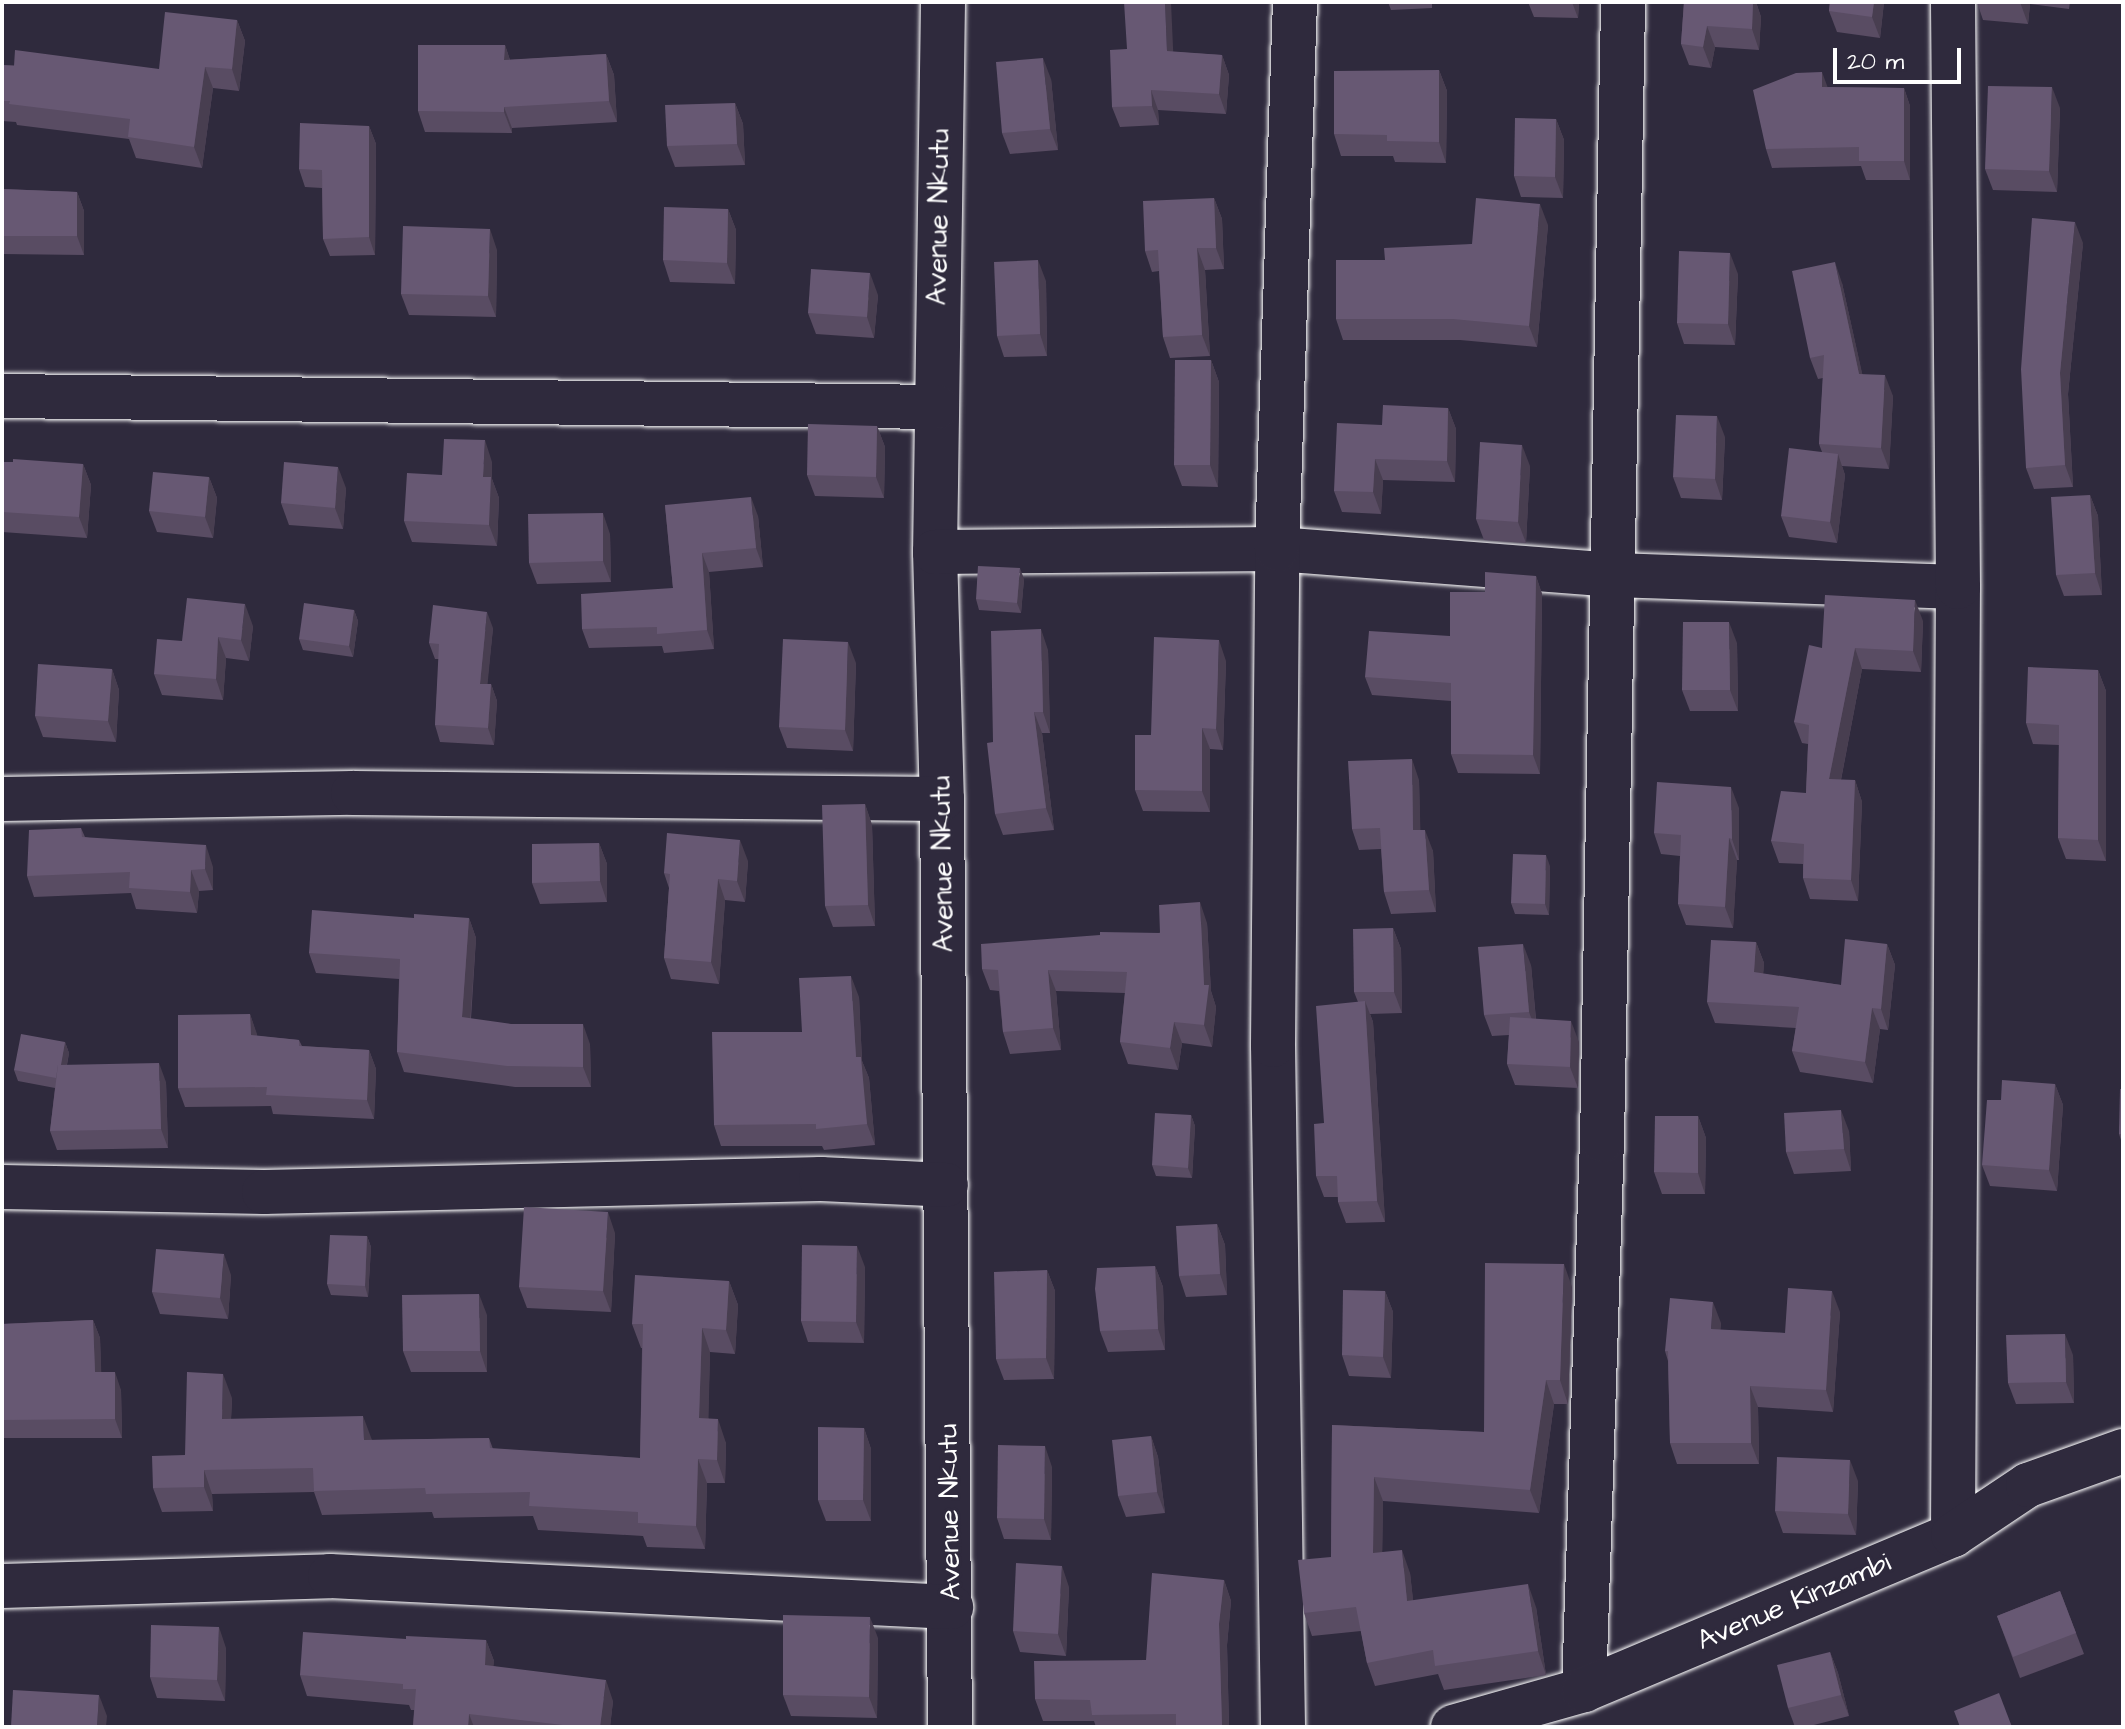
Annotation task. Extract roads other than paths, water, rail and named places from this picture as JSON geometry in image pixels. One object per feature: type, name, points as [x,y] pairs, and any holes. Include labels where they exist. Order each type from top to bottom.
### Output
[{"type":"street","name":"Avenue Nkutu","points":[[943,2],[935,552],[942,799],[950,1727]]},
{"type":"street","points":[[1283,1727],[1273,1045],[1277,549],[1295,2]]},
{"type":"street","points":[[1584,1690],[1602,1156],[1615,575],[1623,2]]},
{"type":"street","points":[[1953,2],[1958,587],[1953,1535]]},
{"type":"street","points":[[2,396],[937,407]]},
{"type":"street","points":[[935,552],[1277,549],[1615,575],[1958,587]]},
{"type":"street","points":[[2,799],[353,793],[942,799]]},
{"type":"street","points":[[2,1187],[264,1192],[821,1179],[946,1185]]},
{"type":"street","name":"Avenue Kinzambi","points":[[1453,1727],[1584,1690],[1953,1535],[2028,1485],[2123,1451]]},
{"type":"street","points":[[2,1586],[330,1576],[951,1607]]}]
